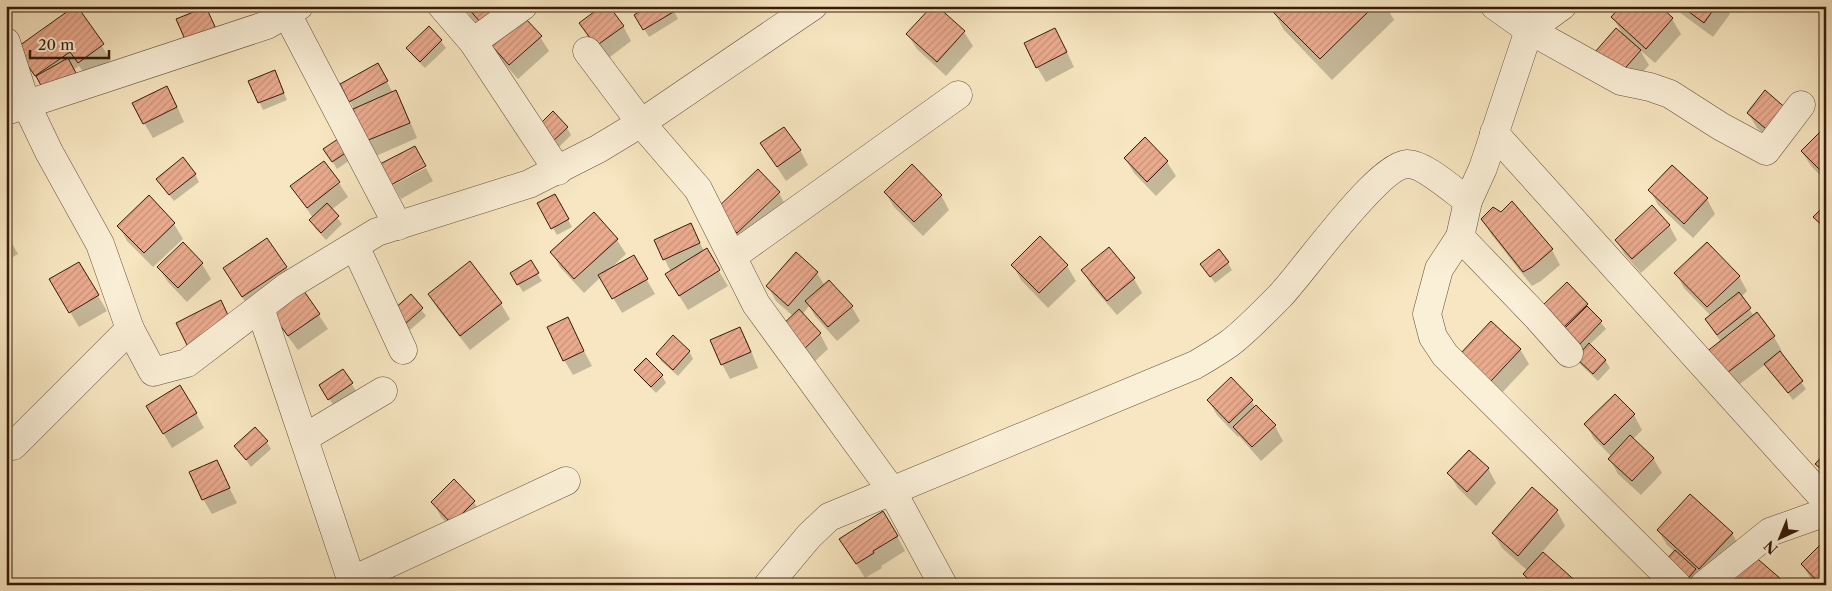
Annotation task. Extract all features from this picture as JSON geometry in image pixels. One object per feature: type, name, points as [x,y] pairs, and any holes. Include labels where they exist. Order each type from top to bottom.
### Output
[{"type":"street","points":[[442,6],[473,42],[558,171]]},
{"type":"street","points":[[473,42],[523,6]]},
{"type":"street","points":[[6,42],[16,108],[49,152],[100,244],[130,329],[153,372],[187,363],[288,286],[377,232],[530,184],[598,149],[641,123],[813,6]]},
{"type":"street","points":[[1495,6],[1529,30],[1621,81],[1650,87],[1670,94],[1720,126],[1766,151],[1801,105]]},
{"type":"street","points":[[1562,6],[1529,30],[1483,168],[1468,201],[1460,237],[1439,269],[1428,314],[1433,337],[1445,355],[1677,585]]},
{"type":"street","points":[[16,108],[267,25],[293,10],[398,226]]},
{"type":"street","points":[[587,51],[641,123],[698,189],[756,304],[892,492],[943,585]]},
{"type":"street","points":[[733,256],[958,95]]},
{"type":"street","points":[[1494,134],[1826,501]]},
{"type":"street","points":[[768,585],[809,536],[829,517],[1195,365],[1231,342],[1281,294],[1310,257],[1377,181],[1394,167],[1408,163],[1424,169],[1468,201]]},
{"type":"street","points":[[1460,237],[1569,353]]},
{"type":"street","points":[[355,246],[403,350]]},
{"type":"street","points":[[260,308],[352,583],[566,481]]},
{"type":"street","points":[[6,447],[13,446],[130,329]]},
{"type":"street","points":[[304,438],[383,391]]},
{"type":"street","points":[[1704,585],[1770,532],[1826,512]]},
{"type":"building","points":[[77,6],[104,44],[78,63],[70,52],[35,76],[16,48]]},
{"type":"building","points":[[466,6],[500,6],[482,24]]},
{"type":"building","points":[[602,6],[609,6],[624,26],[596,46],[579,23]]},
{"type":"building","points":[[648,6],[672,6],[675,11],[643,30],[634,15]]},
{"type":"building","points":[[932,6],[937,6],[965,31],[937,62],[906,34]]},
{"type":"building","points":[[1273,6],[1374,6],[1320,59],[1270,9]]},
{"type":"building","points":[[1621,6],[1660,6],[1673,18],[1646,49],[1611,17]]},
{"type":"building","points":[[1681,6],[1716,6],[1704,23]]},
{"type":"building","points":[[206,7],[217,31],[187,44],[176,19]]},
{"type":"building","points":[[524,17],[542,36],[509,65],[492,46]]},
{"type":"building","points":[[429,26],[442,40],[420,62],[406,48]]},
{"type":"building","points":[[1055,28],[1067,52],[1036,68],[1024,43]]},
{"type":"building","points":[[1616,28],[1641,50],[1620,74],[1595,52]]},
{"type":"building","points":[[68,58],[76,73],[44,91],[36,76]]},
{"type":"building","points":[[378,63],[388,81],[349,102],[340,84]]},
{"type":"building","points":[[275,70],[284,93],[258,103],[248,81]]},
{"type":"building","points":[[167,86],[177,107],[143,124],[132,103]]},
{"type":"building","points":[[396,90],[410,123],[366,141],[353,109]]},
{"type":"building","points":[[1765,90],[1789,111],[1771,133],[1747,113]]},
{"type":"building","points":[[553,111],[568,127],[551,143],[536,128]]},
{"type":"building","points":[[1826,126],[1826,175],[1825,175],[1801,151]]},
{"type":"building","points":[[784,127],[801,150],[777,167],[760,143]]},
{"type":"building","points":[[1145,137],[1168,161],[1147,182],[1124,158]]},
{"type":"building","points":[[338,139],[347,152],[332,162],[323,149]]},
{"type":"building","points":[[415,146],[426,166],[391,185],[380,164]]},
{"type":"building","points":[[183,157],[196,174],[169,195],[156,179]]},
{"type":"building","points":[[324,161],[340,182],[307,208],[290,186]]},
{"type":"building","points":[[912,164],[942,195],[914,222],[884,192]]},
{"type":"building","points":[[1672,165],[1708,198],[1684,224],[1648,190]]},
{"type":"building","points":[[758,169],[780,192],[737,233],[715,210]]},
{"type":"building","points":[[555,194],[569,219],[551,229],[537,203]]},
{"type":"building","points":[[149,195],[175,223],[144,253],[117,226]]},
{"type":"building","points":[[1512,201],[1553,249],[1532,267],[1523,272],[1481,219],[1493,207],[1501,212]]},
{"type":"building","points":[[327,203],[339,216],[321,233],[309,220]]},
{"type":"building","points":[[1826,204],[1826,229],[1813,217]]},
{"type":"building","points":[[1652,205],[1670,225],[1632,259],[1615,240]]},
{"type":"building","points":[[594,212],[618,239],[574,279],[550,252]]},
{"type":"building","points":[[691,223],[700,243],[663,260],[654,240]]},
{"type":"building","points":[[1040,236],[1068,265],[1039,293],[1011,265]]},
{"type":"building","points":[[267,238],[287,267],[242,297],[223,268]]},
{"type":"building","points":[[183,242],[203,263],[178,288],[157,267]]},
{"type":"building","points":[[1707,242],[1740,276],[1707,307],[1674,273]]},
{"type":"building","points":[[1109,247],[1135,278],[1107,301],[1081,270]]},
{"type":"building","points":[[707,248],[720,270],[679,296],[665,274]]},
{"type":"building","points":[[1219,249],[1229,262],[1210,277],[1200,264]]},
{"type":"building","points":[[796,252],[818,272],[788,306],[766,286]]},
{"type":"building","points":[[634,255],[648,279],[612,299],[598,275]]},
{"type":"building","points":[[531,260],[539,273],[517,285],[510,273]]},
{"type":"building","points":[[470,261],[502,303],[460,336],[428,294]]},
{"type":"building","points":[[79,262],[99,295],[69,313],[49,279]]},
{"type":"building","points":[[829,280],[853,306],[828,327],[805,301]]},
{"type":"building","points":[[1567,282],[1588,304],[1562,329],[1541,307]]},
{"type":"building","points":[[299,284],[320,314],[288,336],[267,307]]},
{"type":"building","points":[[1739,292],[1751,308],[1717,335],[1705,319]]},
{"type":"building","points":[[411,294],[423,308],[405,324],[393,310]]},
{"type":"building","points":[[221,300],[232,324],[188,347],[176,323]]},
{"type":"building","points":[[1587,306],[1602,321],[1577,347],[1562,331]]},
{"type":"building","points":[[799,309],[821,333],[803,350],[781,326]]},
{"type":"building","points":[[1757,312],[1775,336],[1723,376],[1705,353]]},
{"type":"building","points":[[568,317],[584,351],[563,361],[547,327]]},
{"type":"building","points":[[1491,321],[1521,349],[1490,382],[1460,354]]},
{"type":"building","points":[[740,327],[751,352],[721,365],[710,340]]},
{"type":"building","points":[[673,335],[690,351],[673,370],[656,354]]},
{"type":"building","points":[[1589,343],[1606,360],[1593,374],[1576,358]]},
{"type":"building","points":[[1780,351],[1803,381],[1788,393],[1764,364]]},
{"type":"building","points":[[646,358],[663,375],[651,387],[634,370]]},
{"type":"building","points":[[343,369],[353,383],[328,400],[319,385]]},
{"type":"building","points":[[1231,377],[1253,400],[1229,423],[1207,400]]},
{"type":"building","points":[[180,385],[197,413],[163,434],[146,406]]},
{"type":"building","points":[[1615,394],[1635,414],[1604,445],[1584,424]]},
{"type":"building","points":[[1256,405],[1276,425],[1252,447],[1233,427]]},
{"type":"building","points":[[255,427],[268,441],[246,460],[234,446]]},
{"type":"building","points":[[1630,435],[1654,458],[1632,481],[1608,459]]},
{"type":"building","points":[[1469,450],[1489,468],[1467,492],[1447,473]]},
{"type":"building","points":[[1826,452],[1826,473],[1815,464]]},
{"type":"building","points":[[217,460],[230,488],[202,500],[189,472]]},
{"type":"building","points":[[454,479],[475,501],[452,524],[431,502]]},
{"type":"building","points":[[1532,487],[1558,510],[1518,556],[1492,533]]},
{"type":"building","points":[[1690,494],[1733,533],[1699,569],[1657,530]]},
{"type":"building","points":[[883,511],[898,536],[856,564],[839,539]]},
{"type":"building","points":[[1826,539],[1826,585],[1821,585],[1801,564]]},
{"type":"building","points":[[1675,550],[1696,569],[1686,581],[1664,562]]},
{"type":"building","points":[[1543,552],[1580,585],[1535,585],[1523,574]]},
{"type":"building","points":[[1752,554],[1782,580],[1778,585],[1725,585]]}]
